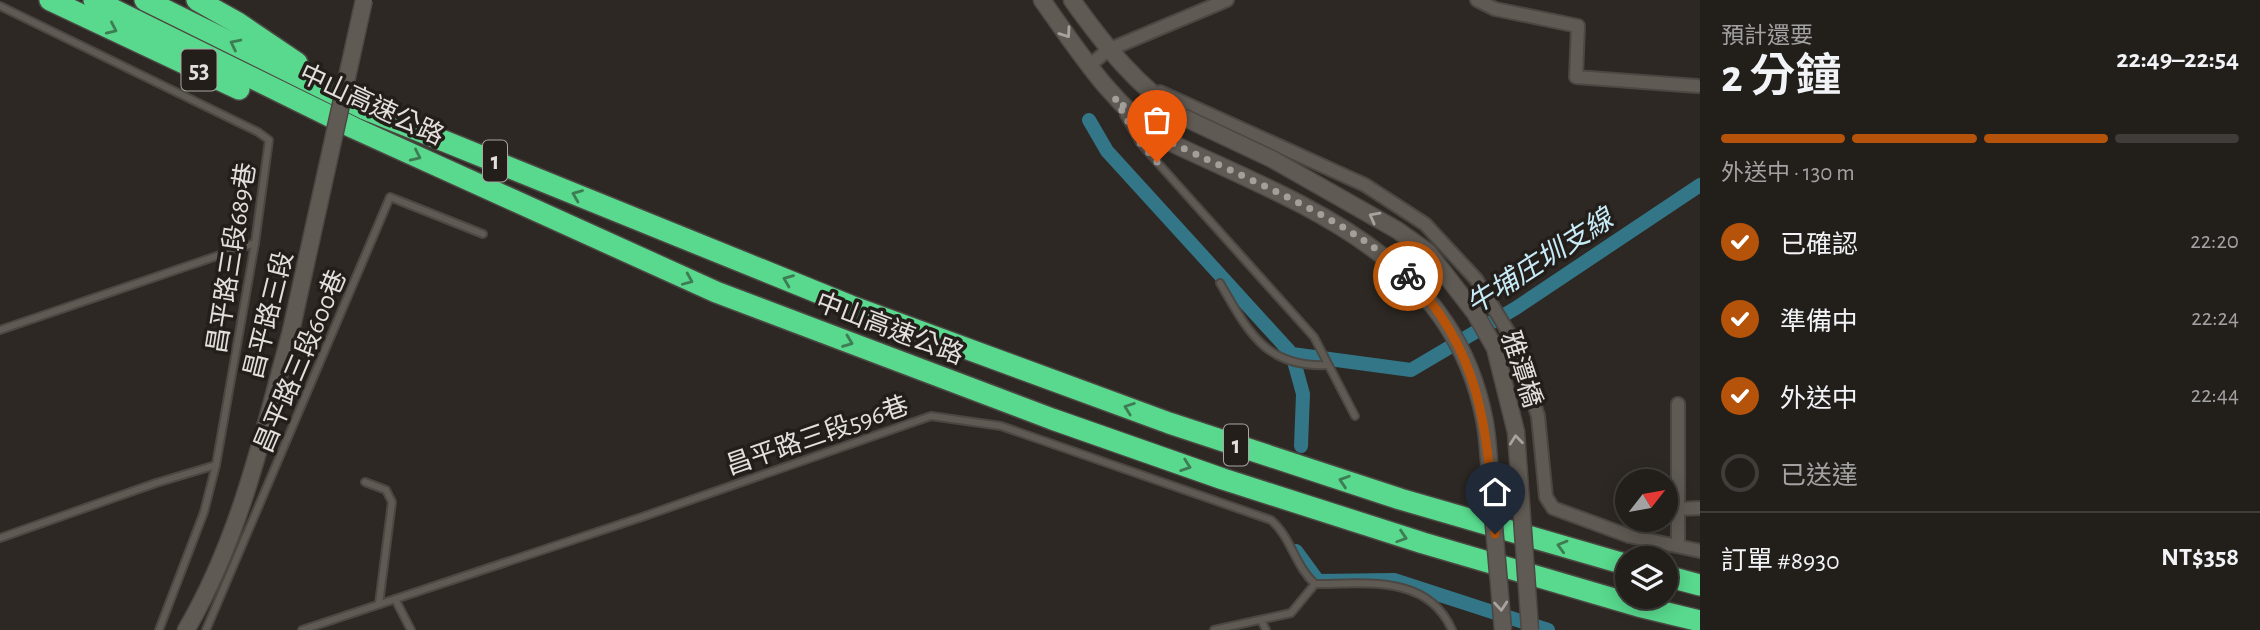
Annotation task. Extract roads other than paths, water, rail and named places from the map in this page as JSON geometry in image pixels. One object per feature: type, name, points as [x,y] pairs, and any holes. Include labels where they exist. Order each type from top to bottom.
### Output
[{"type":"highway","name":"53","points":[[50,0],[272,104],[354,128]]},
{"type":"highway","name":"中山高速公路","points":[[94,0],[354,128],[716,292],[1052,419],[1423,543],[1700,621]]},
{"type":"highway","name":"中山高速公路","points":[[145,0],[365,109],[851,306],[1169,423],[1400,499],[1615,561]]},
{"type":"highway","points":[[197,0],[238,23],[365,109]]},
{"type":"highway","points":[[1678,579],[1700,585]]},
{"type":"street","name":"昌平路三段","points":[[186,630],[206,595],[245,500],[290,331],[364,0]]},
{"type":"street","name":"雅潭橋","points":[[1042,0],[1115,98],[1149,129],[1166,140],[1322,216],[1374,247],[1422,290],[1444,320],[1475,383],[1484,419],[1503,630]]},
{"type":"street","name":"雅潭橋","points":[[1072,0],[1108,50],[1158,100],[1183,117],[1272,159],[1398,230],[1428,252],[1475,313],[1494,348],[1516,432],[1530,630]]},
{"type":"street","points":[[1089,66],[1108,50],[1227,0]]},
{"type":"street","points":[[1476,0],[1495,9],[1578,26],[1576,77],[1697,86]]},
{"type":"street","points":[[1108,50],[1144,83],[1172,100],[1290,149],[1365,185],[1425,225],[1476,279],[1515,343],[1538,416],[1546,497],[1553,508],[1629,536],[1700,551]]},
{"type":"street","points":[[1678,404],[1678,545]]},
{"type":"street","points":[[1679,509],[1700,508]]},
{"type":"lane","name":"昌平路三段689巷","points":[[0,6],[258,132],[269,140],[255,243],[216,464],[204,512],[159,630]]},
{"type":"lane","points":[[1115,98],[1140,143],[1314,337],[1355,416]]},
{"type":"lane","name":"昌平路三段600巷","points":[[206,630],[390,197],[483,234]]},
{"type":"lane","points":[[0,330],[255,243]]},
{"type":"lane","points":[[1220,283],[1244,323],[1264,346],[1287,360],[1304,366],[1327,363]]},
{"type":"lane","name":"昌平路三段596巷","points":[[302,630],[931,416],[1000,426],[1270,520],[1281,528],[1307,576],[1315,584]]},
{"type":"lane","points":[[0,538],[216,464]]},
{"type":"lane","points":[[365,482],[386,490],[392,502],[379,604]]},
{"type":"lane","points":[[1214,630],[1291,613],[1315,584],[1393,584],[1427,597],[1446,615],[1452,630]]},
{"type":"lane","points":[[396,599],[411,630]]},
{"type":"lane","points":[[1261,620],[1266,630]]},
{"type":"waterway","name":"牛埔庄圳支線","points":[[1089,120],[1107,151],[1292,354],[1411,370],[1516,308],[1700,185]]},
{"type":"waterway","points":[[1292,354],[1303,394],[1301,446]]},
{"type":"waterway","points":[[1296,551],[1318,581],[1394,580],[1548,630]]}]
